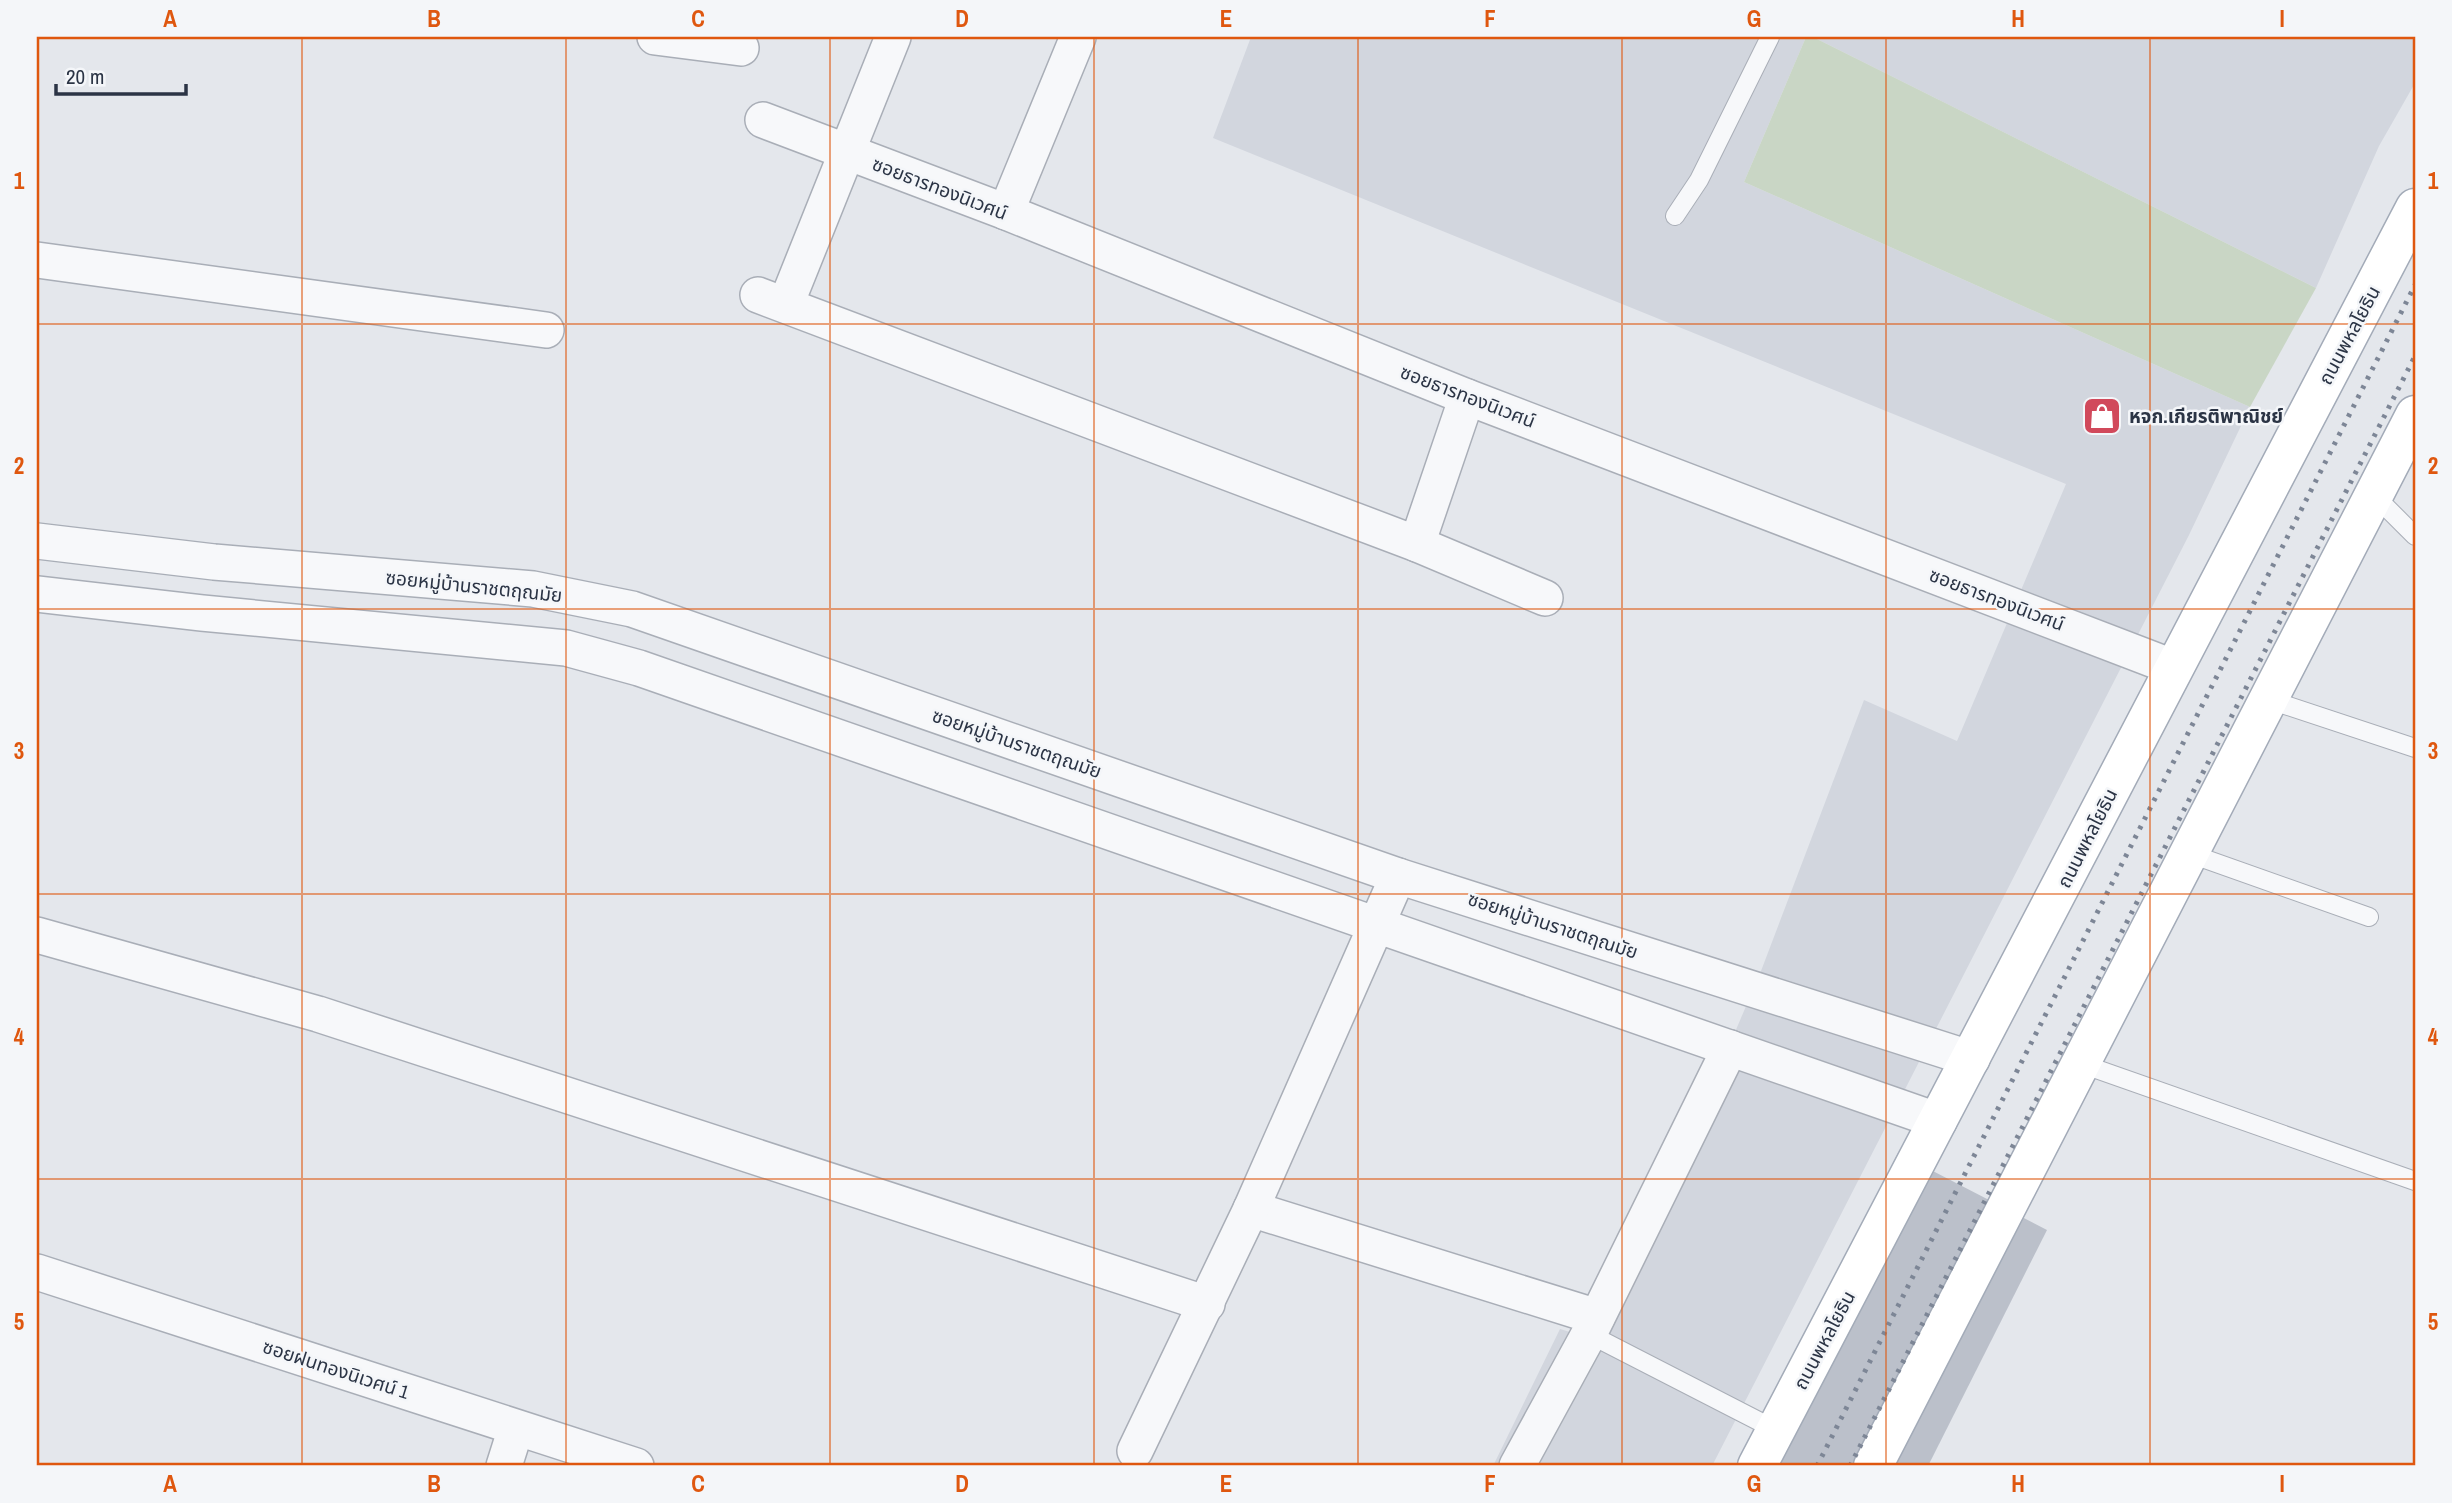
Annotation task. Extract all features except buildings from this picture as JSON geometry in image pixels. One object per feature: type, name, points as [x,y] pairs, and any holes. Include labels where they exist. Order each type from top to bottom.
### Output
[{"type":"main road","name":"ถนนพหลโยธิน","points":[[1757,1466],[2415,208]]},
{"type":"main road","points":[[1873,1466],[2191,854],[2415,415]]},
{"type":"street","points":[[655,37],[741,48]]},
{"type":"street","points":[[893,37],[849,153],[772,300],[1417,544],[1545,598]]},
{"type":"street","points":[[1006,212],[1078,37]]},
{"type":"street","name":"ซอยธารทองนิเวศน์","points":[[763,120],[1006,212],[1467,397],[2175,668]]},
{"type":"street","points":[[37,260],[546,330]]},
{"type":"street","points":[[1417,544],[1467,397]]},
{"type":"street","name":"ซอยหมู่บ้านราชตฤณมัย","points":[[37,541],[214,562],[533,589],[632,609],[1398,876],[1972,1059]]},
{"type":"street","points":[[202,614],[214,562]]},
{"type":"street","points":[[37,594],[202,614],[566,648],[639,668],[1375,927],[1939,1121]]},
{"type":"street","points":[[1135,1451],[1251,1209],[1398,876]]},
{"type":"street","points":[[37,935],[318,1014],[1207,1304]]},
{"type":"street","points":[[1517,1466],[1593,1325],[1730,1048]]},
{"type":"street","points":[[1251,1209],[1593,1325]]},
{"type":"street","name":"ซอยฝนทองนิเวศน์ 1","points":[[37,1272],[636,1466]]},
{"type":"street","points":[[504,1466],[516,1428]]},
{"type":"lane","points":[[1675,216],[1699,180],[1770,37]]},
{"type":"lane","points":[[2374,495],[2415,536]]},
{"type":"lane","points":[[2270,700],[2415,748]]},
{"type":"lane","points":[[2191,854],[2369,917]]},
{"type":"lane","points":[[2082,1064],[2415,1181]]},
{"type":"lane","points":[[1593,1325],[1776,1430]]},
{"type":"shaded area","points":[[1251,37],[1806,37],[1744,182],[2250,407],[2189,535],[1712,1466],[1493,1466],[1560,1329],[1603,1342],[1761,971],[1864,700],[1957,741],[2066,484],[1213,138]]},
{"type":"shaded area","points":[[1813,37],[2415,37],[2415,83],[2379,146],[2316,288]]},
{"type":"green space","points":[[1806,37],[1813,37],[2316,288],[2250,407],[1744,182]]},
{"type":"railway","points":[[1817,1466],[2415,285]]},
{"type":"railway","points":[[1850,1466],[2415,356]]},
{"type":"place","name":"หจก.เกียรติพาณิชย์","points":[[2102,416]]}]
